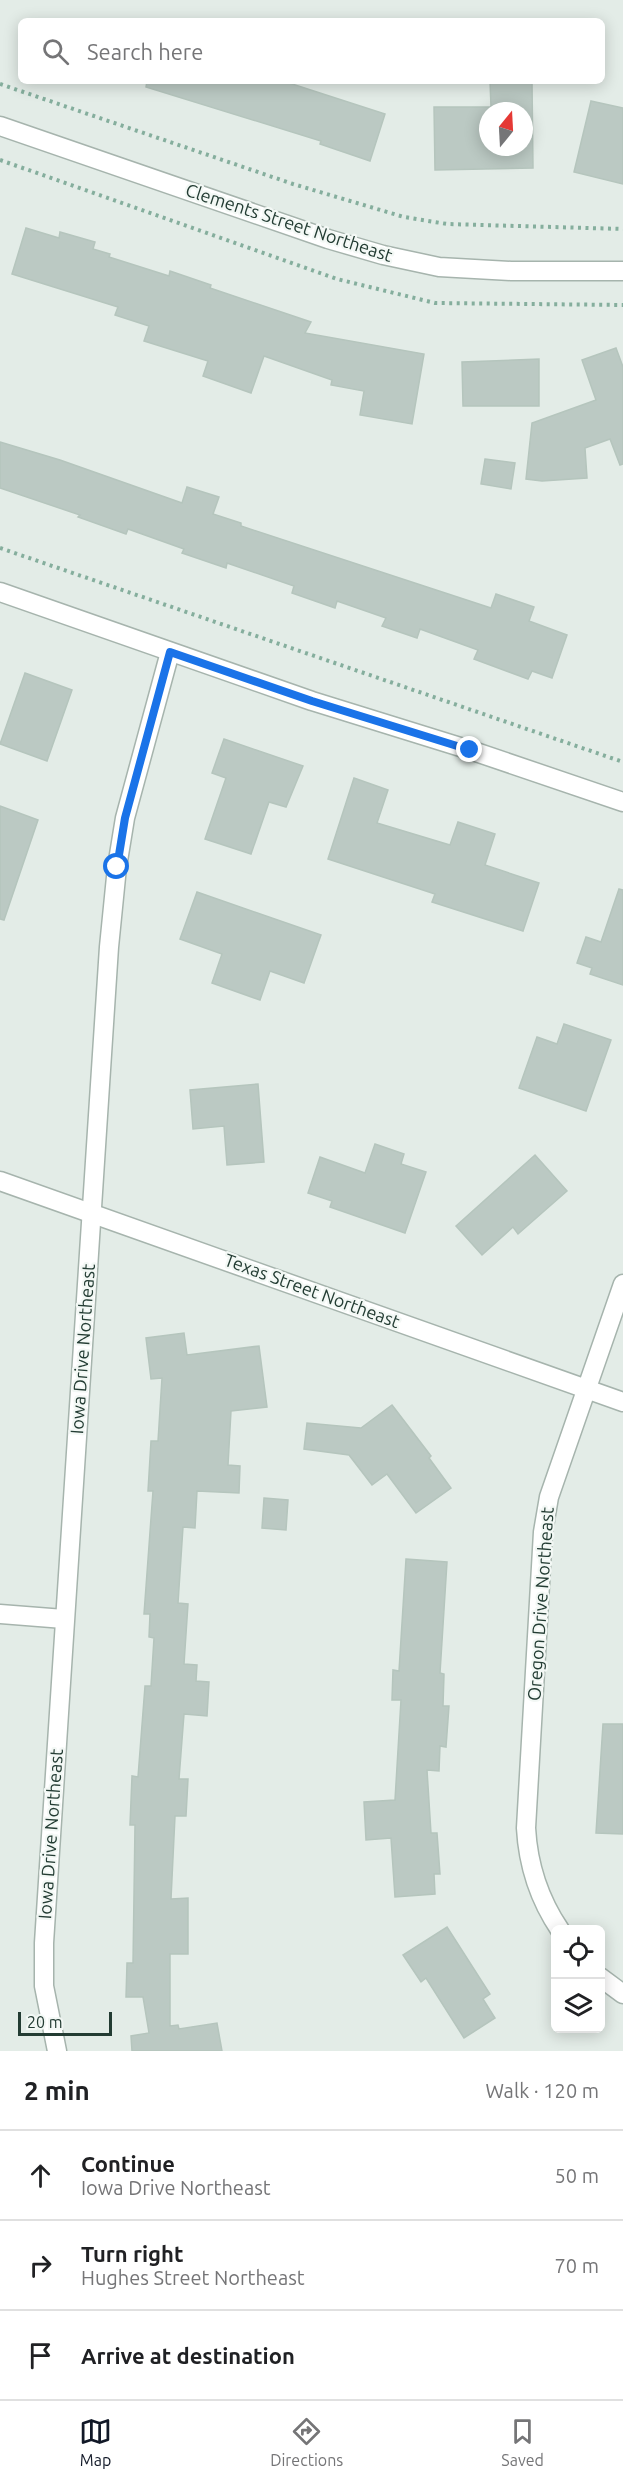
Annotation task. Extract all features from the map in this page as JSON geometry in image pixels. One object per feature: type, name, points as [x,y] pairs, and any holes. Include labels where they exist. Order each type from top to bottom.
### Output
[{"type":"street","name":"Clements Street Northeast","points":[[0,126],[316,235],[383,255],[439,267],[511,271],[623,272]]},
{"type":"street","points":[[0,592],[312,701],[470,750],[623,802]]},
{"type":"street","name":"Iowa Drive Northeast","points":[[57,2051],[45,1986],[44,1942],[110,947],[117,867],[125,818],[170,652]]},
{"type":"street","name":"Texas Street Northeast","points":[[0,1181],[623,1402]]},
{"type":"street","name":"Oregon Drive Northeast","points":[[557,1925],[538,1891],[527,1848],[526,1828],[543,1532],[549,1497],[623,1284]]},
{"type":"street","points":[[0,1614],[64,1619]]},
{"type":"street","points":[[603,1979],[623,1994]]},
{"type":"path","points":[[0,84],[293,184],[404,216],[447,224],[623,228]]},
{"type":"path","points":[[0,548],[623,762]]},
{"type":"building","points":[[146,84],[292,84],[385,114],[370,161],[320,144],[321,141],[146,87]]},
{"type":"building","points":[[490,84],[532,84],[532,102],[491,102]]},
{"type":"building","points":[[591,101],[623,108],[623,184],[574,172]]},
{"type":"building","points":[[434,107],[479,107],[479,156],[533,156],[533,168],[435,170]]},
{"type":"building","points":[[26,228],[59,238],[60,232],[95,242],[93,249],[110,254],[109,257],[169,276],[170,271],[211,285],[210,288],[311,322],[305,333],[424,354],[412,424],[360,415],[364,391],[331,385],[332,380],[264,356],[251,393],[203,376],[208,361],[144,341],[149,326],[115,315],[118,307],[12,274]]},
{"type":"building","points":[[616,348],[623,367],[623,464],[620,465],[610,439],[585,448],[587,478],[542,481],[526,479],[532,423],[596,400],[582,360]]},
{"type":"building","points":[[539,359],[539,406],[463,406],[462,362]]},
{"type":"building","points":[[0,442],[60,460],[182,503],[187,487],[219,497],[213,514],[241,523],[241,526],[491,608],[496,594],[534,607],[529,621],[567,635],[552,678],[532,671],[528,679],[474,659],[478,650],[420,629],[417,638],[382,626],[386,618],[337,601],[335,608],[292,593],[294,586],[227,563],[226,568],[182,553],[184,549],[128,529],[126,534],[78,517],[80,515],[0,488]]},
{"type":"building","points":[[485,459],[515,463],[511,489],[481,484]]},
{"type":"building","points":[[25,673],[72,690],[47,761],[0,744]]},
{"type":"building","points":[[224,739],[303,766],[286,807],[269,802],[251,854],[205,839],[226,778],[212,773]]},
{"type":"building","points":[[354,778],[388,790],[377,823],[450,845],[458,822],[495,834],[485,865],[539,883],[523,931],[432,902],[435,894],[328,859]]},
{"type":"building","points":[[0,806],[38,820],[4,920],[0,919]]},
{"type":"building","points":[[619,889],[623,890],[623,985],[590,974],[592,968],[577,963],[586,937],[601,942]]},
{"type":"building","points":[[197,892],[321,935],[304,983],[270,971],[260,1000],[212,983],[222,954],[180,939]]},
{"type":"building","points":[[564,1024],[611,1040],[586,1111],[519,1088],[537,1037],[557,1044]]},
{"type":"building","points":[[258,1084],[264,1162],[227,1165],[224,1126],[193,1129],[190,1090]]},
{"type":"building","points":[[375,1144],[404,1154],[401,1164],[426,1172],[405,1233],[330,1207],[332,1201],[308,1193],[320,1157],[365,1173]]},
{"type":"building","points":[[535,1155],[567,1191],[518,1234],[513,1227],[482,1255],[456,1226]]},
{"type":"building","points":[[184,1333],[187,1355],[259,1346],[267,1407],[231,1411],[228,1465],[240,1466],[239,1493],[197,1491],[195,1528],[183,1527],[178,1603],[188,1604],[184,1664],[197,1665],[196,1681],[209,1682],[207,1716],[184,1714],[179,1779],[188,1779],[186,1816],[175,1816],[171,1899],[188,1898],[188,1954],[170,1954],[170,2026],[178,2025],[179,2029],[217,2023],[222,2051],[132,2051],[131,2036],[149,2033],[143,1997],[126,1997],[127,1963],[133,1963],[135,1825],[130,1825],[132,1776],[138,1777],[145,1686],[151,1686],[154,1638],[149,1637],[150,1614],[144,1614],[153,1491],[148,1491],[151,1441],[158,1441],[162,1378],[151,1379],[146,1338]]},
{"type":"building","points":[[392,1405],[431,1456],[429,1458],[451,1488],[416,1513],[387,1474],[372,1485],[349,1455],[304,1449],[307,1423],[361,1428]]},
{"type":"building","points":[[264,1498],[288,1500],[286,1530],[262,1528]]},
{"type":"building","points":[[406,1559],[447,1562],[440,1673],[444,1674],[443,1706],[449,1706],[446,1747],[440,1746],[439,1771],[427,1770],[431,1833],[437,1833],[440,1874],[434,1874],[435,1894],[395,1897],[391,1838],[366,1840],[364,1802],[395,1800],[401,1700],[392,1700],[393,1670],[399,1671]]},
{"type":"building","points":[[603,1724],[623,1724],[623,1834],[596,1833]]},
{"type":"building","points":[[447,1927],[490,1994],[483,1999],[495,2018],[464,2038],[426,1978],[421,1982],[403,1955]]},
{"type":"route","points":[[117,867],[125,818],[170,652],[312,701],[470,750]]}]
